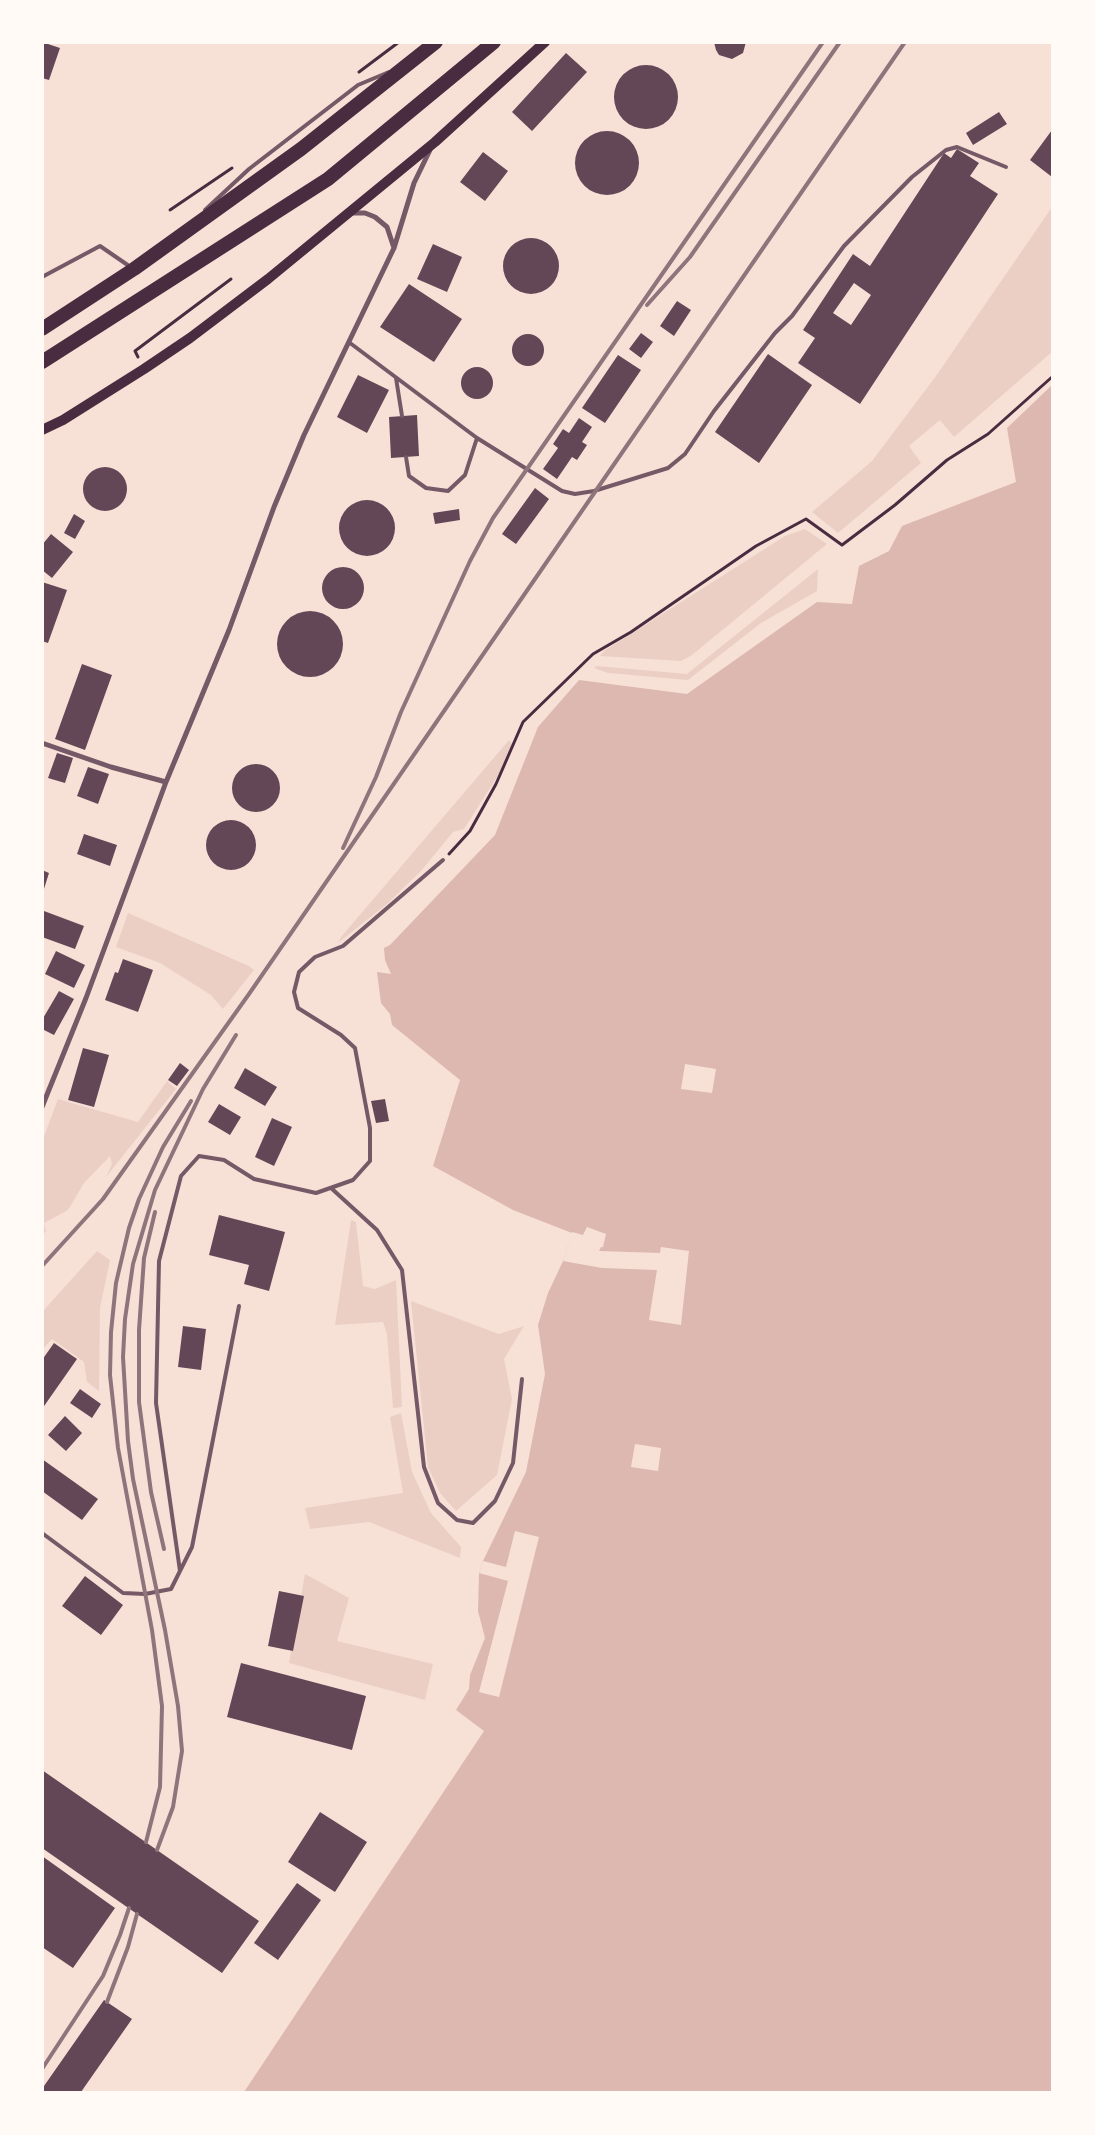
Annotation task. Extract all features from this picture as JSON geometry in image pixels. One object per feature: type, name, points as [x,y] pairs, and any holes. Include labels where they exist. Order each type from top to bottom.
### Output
[{"type":"highway","points":[[42,329],[134,269],[302,150],[436,42]]},
{"type":"highway","points":[[42,362],[328,179],[494,42]]},
{"type":"main road","points":[[42,430],[63,420],[144,369],[190,338],[268,279],[435,142],[545,42]]},
{"type":"street","points":[[42,1108],[86,998],[166,782],[229,630],[274,507],[304,436],[394,248],[414,183],[435,142]]},
{"type":"street","points":[[349,212],[365,213],[376,217],[387,228],[394,248]]},
{"type":"street","points":[[42,743],[111,767],[166,782]]},
{"type":"lane","points":[[350,343],[477,438],[562,491],[575,494],[594,491],[668,468],[685,454],[714,411],[775,333],[792,316],[844,246],[912,177],[946,150],[957,147],[1006,167]]},
{"type":"lane","points":[[42,277],[100,246],[134,269]]},
{"type":"lane","points":[[396,378],[402,416]]},
{"type":"lane","points":[[406,457],[409,476],[426,488],[448,491],[465,475],[477,438]]},
{"type":"lane","points":[[180,1571],[156,1403],[159,1261],[181,1176],[199,1156],[224,1160],[254,1179],[316,1193],[353,1180],[370,1161],[370,1128],[355,1048],[340,1035],[298,1008],[294,992],[299,972],[315,957],[343,946],[443,860]]},
{"type":"lane","points":[[331,1188],[377,1230],[402,1270],[424,1467],[438,1503],[457,1520],[472,1523],[490,1507],[495,1501],[510,1470],[513,1463],[522,1379]]},
{"type":"lane","points":[[42,1533],[122,1593],[145,1594],[171,1589],[192,1548],[239,1306]]},
{"type":"path","points":[[144,369],[135,351],[230,278]]},
{"type":"path","points":[[443,860],[470,831],[496,784],[523,722],[593,654],[630,632],[756,546],[806,519],[842,545],[895,505],[947,460],[988,434],[1052,377]]},
{"type":"shaded area","points":[[1052,207],[1052,352],[954,437],[940,420],[909,446],[921,463],[838,533],[812,512],[872,461],[936,376]]},
{"type":"shaded area","points":[[1052,385],[1052,2092],[244,2092],[484,1731],[456,1710],[469,1689],[470,1675],[485,1638],[478,1611],[479,1573],[526,1472],[545,1374],[538,1325],[548,1293],[563,1261],[572,1233],[513,1210],[433,1166],[460,1080],[392,1025],[390,1014],[381,1003],[377,972],[391,974],[385,960],[384,948],[390,945],[495,835],[538,727],[579,680],[687,694],[817,602],[852,604],[859,566],[889,551],[902,526],[1016,482],[1007,428]]},
{"type":"shaded area","points":[[805,529],[827,544],[692,655],[681,661],[600,656],[604,651],[785,536]]},
{"type":"shaded area","points":[[818,569],[817,591],[761,623],[688,680],[608,673],[594,668],[597,666],[687,674]]},
{"type":"shaded area","points":[[509,740],[512,744],[499,774],[464,829],[453,832],[421,871],[387,904],[338,943],[341,937]]},
{"type":"shaded area","points":[[128,913],[249,966],[254,970],[223,1009],[211,995],[160,963],[116,947]]},
{"type":"shaded area","points":[[167,1081],[176,1089],[106,1177],[112,1164],[110,1156],[84,1183],[68,1210],[44,1223],[46,1231],[43,1235],[43,1139],[58,1099],[138,1122]]},
{"type":"shaded area","points":[[351,1220],[356,1222],[363,1286],[375,1289],[396,1280],[402,1407],[393,1408],[387,1334],[383,1322],[335,1325]]},
{"type":"shaded area","points":[[97,1251],[110,1260],[100,1308],[99,1391],[87,1382],[84,1362],[52,1339],[42,1350],[43,1311]]},
{"type":"shaded area","points":[[411,1301],[499,1334],[524,1326],[504,1359],[512,1399],[497,1475],[456,1511],[440,1493],[428,1467]]},
{"type":"shaded area","points":[[401,1413],[412,1472],[431,1513],[461,1547],[460,1558],[369,1522],[310,1529],[305,1508],[403,1493],[390,1417]]},
{"type":"shaded area","points":[[305,1574],[349,1598],[337,1641],[433,1664],[425,1700],[289,1663]]},
{"type":"pier","points":[[685,1064],[716,1069],[712,1093],[681,1089]]},
{"type":"pier","points":[[587,1227],[606,1234],[603,1247],[599,1251],[660,1253],[661,1247],[689,1251],[681,1325],[649,1320],[657,1270],[602,1268],[563,1261],[572,1232],[583,1235]]},
{"type":"pier","points":[[635,1444],[661,1448],[658,1471],[631,1467]]},
{"type":"pier","points":[[515,1531],[539,1537],[499,1697],[479,1692],[508,1581],[479,1573],[483,1561],[506,1567]]},
{"type":"building","points":[[42,42],[60,48],[49,80],[42,78]]},
{"type":"building","points":[[714,42],[746,42],[743,53],[732,59],[719,55]]},
{"type":"building","points":[[566,53],[587,72],[532,131],[512,112]]},
{"type":"building","points":[[646,65],[664,71],[672,79],[678,97],[672,115],[664,123],[646,129],[628,123],[620,115],[614,97],[620,79],[628,71]]},
{"type":"building","points":[[999,112],[1007,124],[973,145],[966,133]]},
{"type":"building","points":[[1052,130],[1052,177],[1030,160]]},
{"type":"building","points":[[607,131],[625,137],[633,145],[639,163],[633,181],[625,189],[607,195],[589,189],[581,181],[575,163],[581,145],[589,137]]},
{"type":"building","points":[[957,149],[979,163],[970,176],[998,194],[860,404],[798,363],[815,338],[803,330],[853,254],[870,266],[944,153],[951,158]],"holes":[[[854,283],[871,295],[851,325],[833,313]]]},
{"type":"building","points":[[483,152],[508,171],[485,201],[460,182]]},
{"type":"building","points":[[531,238],[542,240],[551,246],[557,255],[559,266],[557,277],[551,286],[542,292],[531,294],[520,292],[511,286],[505,277],[503,266],[505,255],[511,246],[520,240]]},
{"type":"building","points":[[433,244],[462,257],[447,292],[417,279]]},
{"type":"building","points":[[409,284],[462,319],[434,362],[380,327]]},
{"type":"building","points":[[677,301],[691,310],[674,336],[660,326]]},
{"type":"building","points":[[641,333],[653,342],[641,358],[629,349]]},
{"type":"building","points":[[528,334],[534,335],[539,339],[543,344],[543,356],[539,361],[534,365],[528,366],[522,365],[517,361],[513,356],[512,350],[513,344],[517,339],[522,335]]},
{"type":"building","points":[[768,354],[812,385],[759,463],[715,432]]},
{"type":"building","points":[[618,355],[641,370],[605,423],[582,408]]},
{"type":"building","points":[[477,367],[483,368],[488,372],[492,377],[492,389],[488,394],[483,398],[477,399],[471,398],[466,394],[462,389],[461,383],[462,377],[466,372],[471,368]]},
{"type":"building","points":[[358,375],[389,390],[367,433],[337,417]]},
{"type":"building","points":[[417,415],[419,456],[391,458],[389,417]]},
{"type":"building","points":[[579,418],[592,427],[582,442],[587,445],[577,460],[572,457],[557,479],[543,469],[558,448],[553,444],[563,429],[569,433]]},
{"type":"building","points":[[101,467],[109,467],[121,473],[127,489],[121,505],[109,511],[101,511],[89,505],[83,493],[83,485],[89,473]]},
{"type":"building","points":[[535,488],[549,499],[516,544],[502,534]]},
{"type":"building","points":[[367,500],[378,502],[387,508],[393,517],[395,528],[393,539],[387,548],[378,554],[367,556],[356,554],[347,548],[341,539],[339,528],[341,517],[347,508],[356,502]]},
{"type":"building","points":[[459,509],[460,520],[435,524],[433,513]]},
{"type":"building","points":[[74,514],[85,521],[75,539],[64,533]]},
{"type":"building","points":[[51,534],[73,552],[52,578],[42,570],[42,545]]},
{"type":"building","points":[[343,567],[358,573],[364,588],[358,603],[343,609],[328,603],[322,588],[328,573]]},
{"type":"building","points":[[42,582],[67,590],[48,643],[42,641]]},
{"type":"building","points":[[310,611],[322,614],[333,621],[340,632],[343,644],[340,656],[333,667],[322,674],[310,677],[298,674],[287,667],[280,656],[277,644],[280,632],[287,621],[298,614]]},
{"type":"building","points":[[82,664],[112,675],[85,750],[55,739]]},
{"type":"building","points":[[57,753],[73,758],[65,783],[48,778]]},
{"type":"building","points":[[256,764],[265,766],[273,771],[278,779],[280,788],[278,797],[273,805],[265,810],[256,812],[247,810],[239,805],[234,797],[232,788],[234,779],[239,771],[247,766]]},
{"type":"building","points":[[88,767],[109,774],[98,804],[77,796]]},
{"type":"building","points":[[231,820],[240,822],[251,831],[256,845],[254,854],[245,865],[231,870],[222,868],[211,859],[206,845],[208,836],[217,825]]},
{"type":"building","points":[[84,834],[117,845],[110,866],[77,854]]},
{"type":"building","points":[[42,870],[49,873],[43,892],[42,892]]},
{"type":"building","points":[[44,911],[84,926],[75,949],[42,937],[42,916]]},
{"type":"building","points":[[56,951],[85,965],[74,988],[45,974]]},
{"type":"building","points":[[123,959],[153,970],[138,1012],[105,1000],[115,972],[118,973]]},
{"type":"building","points":[[59,991],[74,999],[54,1035],[42,1029],[42,1020]]},
{"type":"building","points":[[83,1048],[109,1055],[94,1107],[68,1100]]},
{"type":"building","points":[[180,1063],[189,1070],[177,1086],[168,1080]]},
{"type":"building","points":[[245,1068],[277,1087],[265,1106],[234,1088]]},
{"type":"building","points":[[385,1099],[389,1121],[376,1123],[371,1101]]},
{"type":"building","points":[[219,1104],[241,1117],[230,1135],[208,1122]]},
{"type":"building","points":[[272,1118],[292,1127],[274,1166],[255,1157]]},
{"type":"building","points":[[219,1215],[285,1232],[269,1291],[244,1284],[249,1265],[209,1255]]},
{"type":"building","points":[[183,1326],[206,1329],[201,1370],[178,1367]]},
{"type":"building","points":[[54,1343],[77,1359],[42,1409],[42,1360]]},
{"type":"building","points":[[80,1389],[101,1404],[92,1418],[70,1403]]},
{"type":"building","points":[[65,1416],[82,1433],[66,1451],[48,1435]]},
{"type":"building","points":[[42,1459],[98,1499],[82,1520],[42,1491]]},
{"type":"building","points":[[85,1576],[123,1605],[101,1635],[62,1606]]},
{"type":"building","points":[[279,1591],[304,1596],[293,1651],[268,1646]]},
{"type":"building","points":[[241,1663],[366,1696],[352,1750],[227,1717]]},
{"type":"building","points":[[42,1770],[259,1921],[222,1973],[42,1848]]},
{"type":"building","points":[[320,1812],[367,1842],[335,1892],[288,1862]]},
{"type":"building","points":[[42,1856],[115,1908],[73,1968],[42,1947]]},
{"type":"building","points":[[297,1883],[321,1900],[278,1960],[254,1943]]},
{"type":"building","points":[[104,2000],[132,2019],[81,2092],[42,2092],[42,2085],[44,2086]]},
{"type":"railway","points":[[343,848],[376,777],[401,712],[470,561],[493,518],[823,42]]},
{"type":"railway","points":[[647,305],[690,257],[840,42]]},
{"type":"railway","points":[[42,1266],[103,1199],[249,994],[905,42]]},
{"type":"railway","points":[[157,1850],[173,1807],[182,1751],[178,1706],[165,1630],[133,1479],[128,1441],[123,1357],[125,1319],[133,1264],[155,1190],[203,1089],[236,1035]]},
{"type":"railway","points":[[146,1842],[160,1787],[162,1706],[152,1630],[118,1448],[110,1375],[111,1332],[116,1283],[129,1228],[139,1199],[163,1147],[191,1101]]},
{"type":"railway","points":[[155,1212],[144,1258],[139,1330],[139,1402],[151,1492],[164,1549]]},
{"type":"railway","points":[[42,2069],[103,1976],[129,1908]]},
{"type":"railway","points":[[107,2002],[128,1947],[137,1914]]}]
